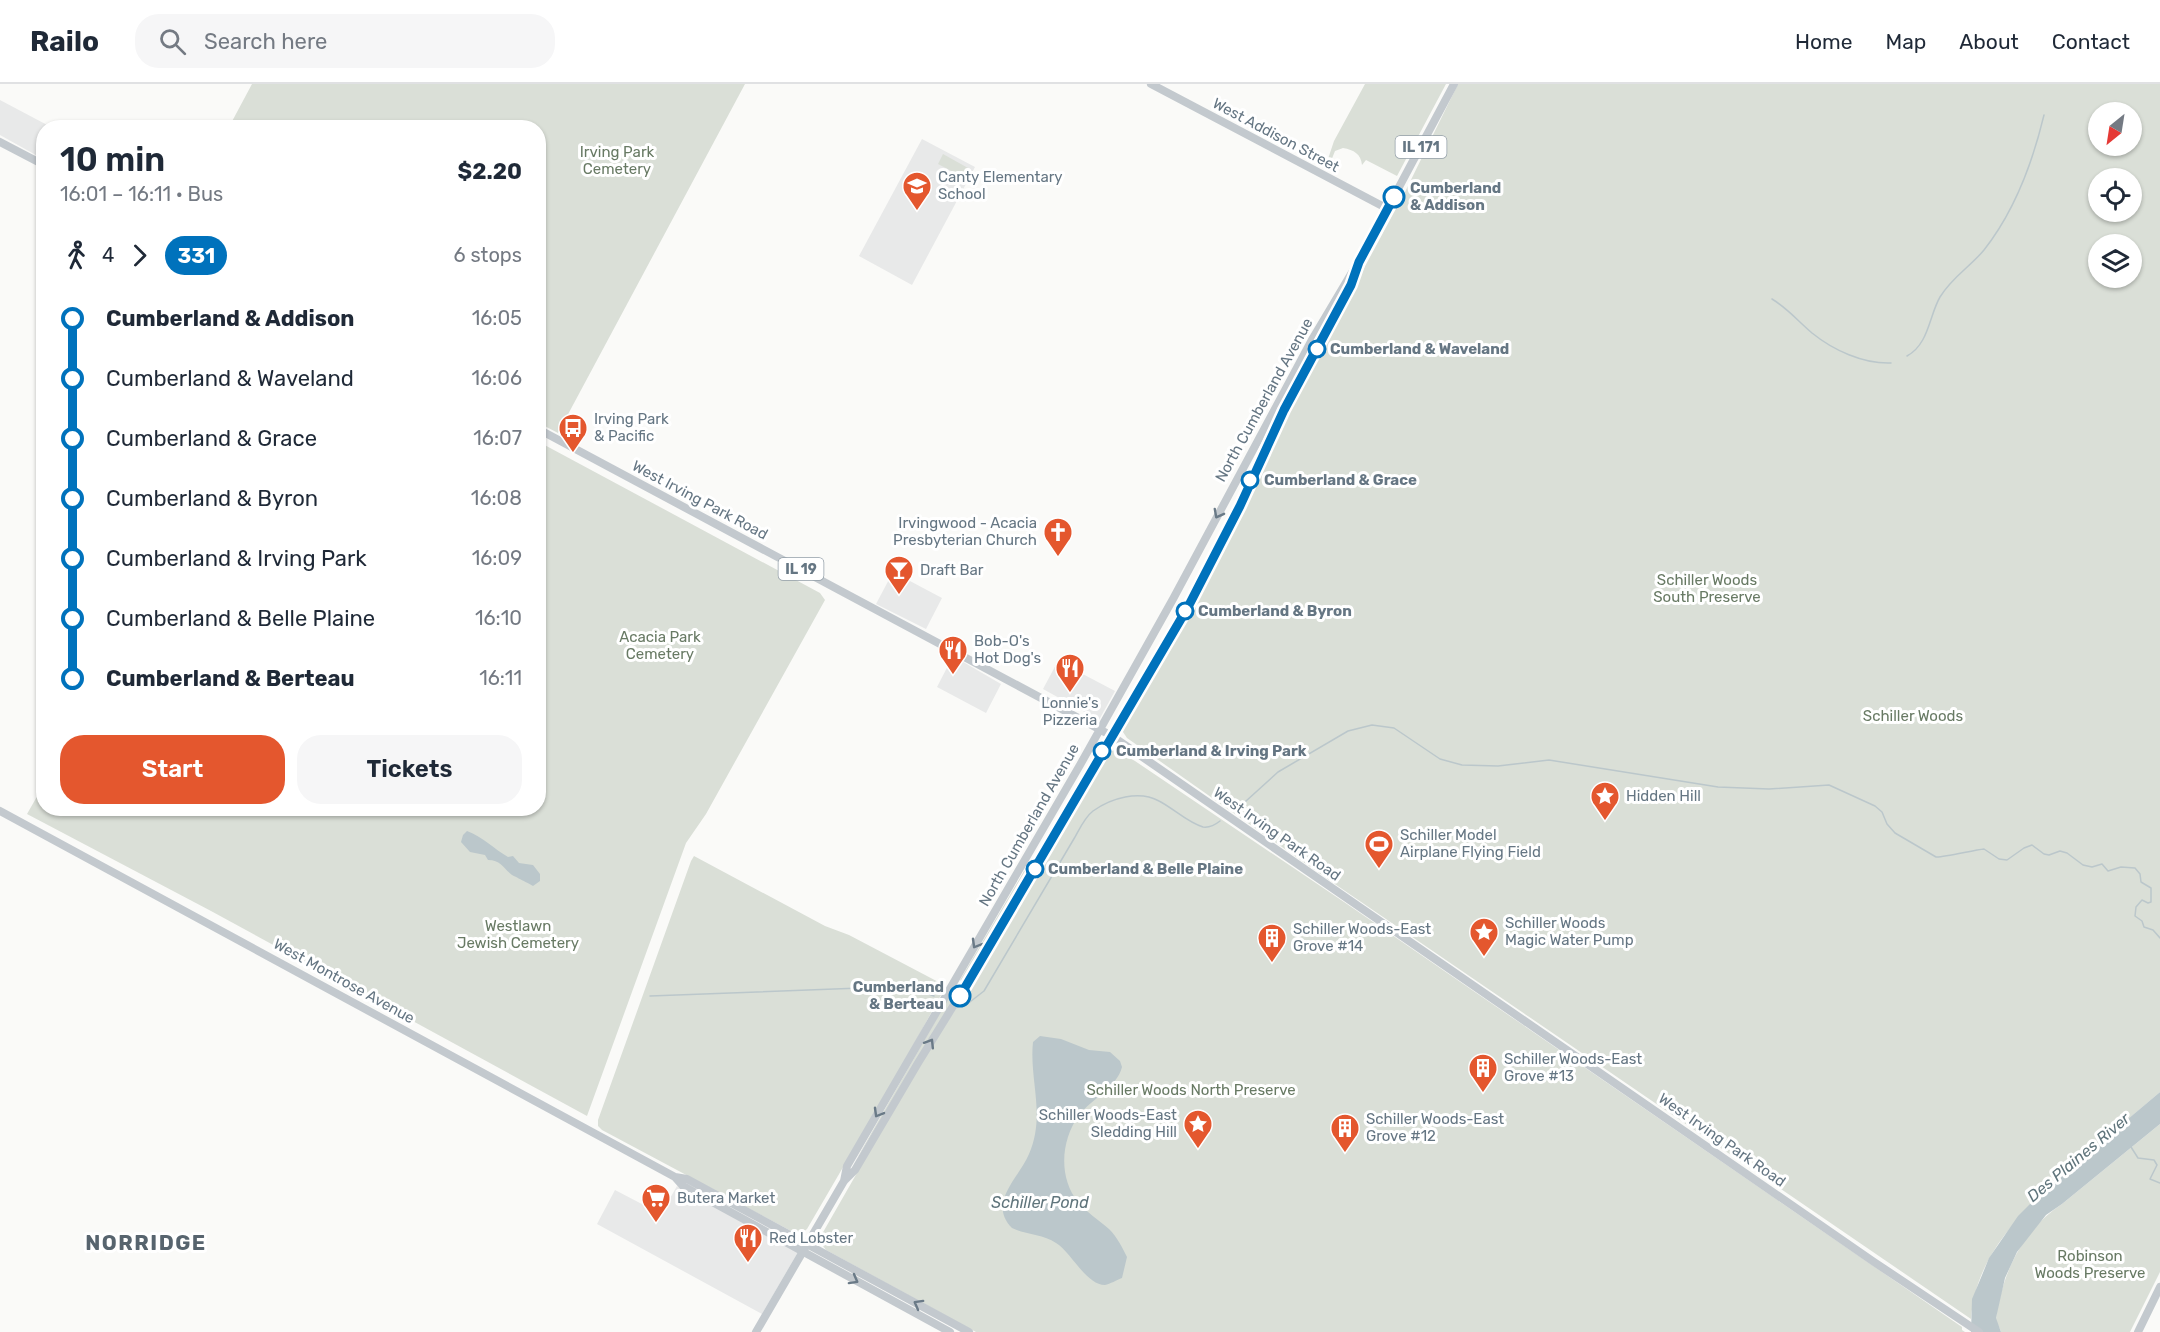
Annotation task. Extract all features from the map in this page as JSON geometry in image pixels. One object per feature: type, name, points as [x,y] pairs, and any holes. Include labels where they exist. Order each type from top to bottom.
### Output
[{"type":"main road","name":"North Cumberland Avenue","points":[[844,1181],[847,1166],[1173,599],[1313,338],[1347,278],[1359,262],[1454,84]]},
{"type":"main road","points":[[0,142],[36,161]]},
{"type":"main road","name":"North Cumberland Avenue","points":[[756,1332],[844,1181],[855,1170],[989,949],[1193,597],[1240,506],[1284,410],[1351,285],[1359,262]]},
{"type":"main road","name":"West Irving Park Road","points":[[546,433],[1112,736],[1839,1238],[1979,1332]]},
{"type":"street","name":"West Addison Street","points":[[1151,84],[1388,209]]},
{"type":"street","name":"West Montrose Avenue","points":[[0,811],[675,1176],[683,1186],[969,1332]]},
{"type":"street","name":"West Montrose Avenue","points":[[805,1248],[950,1332]]},
{"type":"street","points":[[2138,1332],[2160,1287]]},
{"type":"shaded area","points":[[0,100],[38,120],[36,155],[0,135]]},
{"type":"shaded area","name":"Canty Elementary School","points":[[922,139],[975,167],[912,285],[859,256]]},
{"type":"shaded area","points":[[893,572],[942,598],[926,629],[876,604]]},
{"type":"shaded area","points":[[953,656],[1001,684],[986,713],[937,687]]},
{"type":"shaded area","points":[[1058,661],[1115,691],[1099,720],[1043,689]]},
{"type":"shaded area","points":[[677,1186],[798,1252],[762,1314],[597,1224],[615,1190],[661,1214]]},
{"type":"green space","name":"Irving Park Cemetery","points":[[252,84],[745,84],[558,433],[546,427],[546,120],[233,120]]},
{"type":"green space","points":[[1365,84],[1446,84],[1397,176],[1366,160],[1362,165],[1356,153],[1343,148],[1335,151],[1329,166],[1325,168],[1334,141]]},
{"type":"green space","name":"Schiller Woods South Preserve","points":[[1458,84],[2160,84],[2160,1092],[2043,1194],[2009,1230],[1983,1271],[1975,1294],[1971,1319],[1326,878],[1127,738],[1123,732],[1124,723],[1194,602],[1273,437],[1405,192]]},
{"type":"green space","points":[[943,154],[968,168],[963,177],[938,164]]},
{"type":"green space","points":[[546,446],[820,593],[825,600],[706,814],[686,843],[587,1116],[211,911],[27,814],[36,798],[36,816],[546,816]]},
{"type":"green space","name":"Schiller Woods North Preserve","points":[[1115,750],[1135,761],[1347,904],[1962,1327],[1965,1332],[976,1332],[826,1250],[820,1242],[822,1234],[912,1077],[978,974],[1101,762],[1109,752]]},
{"type":"green space","points":[[694,856],[825,926],[849,935],[946,986],[898,1073],[807,1229],[802,1233],[793,1232],[598,1126],[598,1120]]},
{"type":"green space","points":[[1024,871],[1026,872],[1023,884],[963,982],[960,980]]},
{"type":"green space","points":[[949,997],[952,999],[950,1006],[853,1165]]},
{"type":"green space","name":"Robinson Woods Preserve","points":[[2160,1124],[2160,1272],[2130,1332],[2001,1332],[1996,1317],[2003,1287],[2014,1259],[2029,1234],[2050,1213]]},
{"type":"water","points":[[467,831],[508,857],[513,856],[519,863],[533,865],[540,874],[540,881],[533,886],[512,875],[499,863],[488,860],[485,855],[470,852],[461,842]]},
{"type":"water","name":"Schiller Pond","points":[[1040,1036],[1061,1039],[1089,1050],[1110,1052],[1120,1061],[1122,1067],[1110,1087],[1079,1115],[1068,1136],[1064,1158],[1067,1181],[1078,1202],[1112,1232],[1127,1257],[1122,1278],[1105,1285],[1091,1280],[1056,1243],[1012,1228],[1005,1219],[1003,1209],[1007,1191],[1029,1154],[1034,1140],[1037,1111],[1032,1056],[1033,1042]]},
{"type":"water","points":[[2160,1092],[2160,1124],[2046,1215],[2017,1252],[2005,1278],[1996,1318],[2001,1332],[1971,1332],[1972,1299],[1989,1258],[2018,1216],[2044,1190]]},
{"type":"waterway","points":[[1907,356],[1920,344],[1936,304],[1945,290],[1984,250],[1995,235],[2021,186],[2044,115]]},
{"type":"waterway","points":[[1772,299],[1829,345],[1859,358],[1891,363]]},
{"type":"waterway","points":[[1235,811],[1278,772],[1348,731],[1372,725],[1394,728],[1440,759],[1462,765],[1498,766],[1549,760],[1718,787],[1769,789],[1829,785],[1875,806],[1882,812],[1887,824],[1895,833],[1936,857],[1984,849],[1999,859],[2007,860],[2032,845],[2044,854],[2049,855],[2060,851],[2067,853],[2083,865],[2092,867],[2102,864],[2108,871],[2121,867],[2135,868],[2140,874],[2141,882],[2151,888],[2151,902],[2142,900],[2136,907],[2135,916],[2142,921],[2144,927],[2153,930],[2160,938]]},
{"type":"waterway","points":[[966,1005],[984,991],[1083,823],[1093,811],[1117,799],[1143,796],[1159,801],[1203,827],[1212,826],[1220,821]]},
{"type":"waterway","points":[[650,996],[887,987],[913,988],[934,996]]},
{"type":"waterway","points":[[2131,1147],[2138,1158],[2154,1160],[2157,1165],[2150,1179],[2160,1183]]},
{"type":"bus line","name":"331","points":[[960,996],[1188,607],[1240,506],[1284,410],[1351,285],[1359,262],[1394,197]]},
{"type":"place","name":"Cumberland & Addison","points":[[1394,197]]},
{"type":"place","name":"Canty Elementary School","points":[[917,212]]},
{"type":"place","name":"Cumberland & Waveland","points":[[1317,349]]},
{"type":"place","name":"Irving Park & Pacific","points":[[573,454]]},
{"type":"place","name":"Cumberland & Grace","points":[[1250,480]]},
{"type":"place","name":"Irvingwood - Acacia Presbyterian Church","points":[[1058,558]]},
{"type":"place","name":"Draft Bar","points":[[899,596]]},
{"type":"place","name":"Cumberland & Byron","points":[[1185,611]]},
{"type":"place","name":"Bob-O's Hot Dog's","points":[[953,676]]},
{"type":"place","name":"Lonnie's Pizzeria","points":[[1070,694]]},
{"type":"place","name":"Cumberland & Irving Park","points":[[1102,751]]},
{"type":"place","name":"Hidden Hill","points":[[1605,822]]},
{"type":"place","name":"Cumberland & Belle Plaine","points":[[1035,869]]},
{"type":"place","name":"Schiller Model Airplane Flying Field","points":[[1379,870]]},
{"type":"place","name":"Schiller Woods Magic Water Pump","points":[[1484,958]]},
{"type":"place","name":"Schiller Woods-East Grove #14","points":[[1272,964]]},
{"type":"place","name":"Cumberland & Berteau","points":[[960,996]]},
{"type":"place","name":"Schiller Woods-East Grove #13","points":[[1483,1094]]},
{"type":"place","name":"Schiller Woods-East Sledding Hill","points":[[1198,1150]]},
{"type":"place","name":"Schiller Woods-East Grove #12","points":[[1345,1154]]},
{"type":"place","name":"Butera Market","points":[[656,1224]]},
{"type":"place","name":"Red Lobster","points":[[748,1264]]},
{"type":"district","name":"NORRIDGE","points":[[146,1243]]},
{"type":"park label","name":"Acacia Park Cemetery","points":[[660,646]]},
{"type":"park label","name":"Schiller Woods","points":[[1913,716]]},
{"type":"park label","name":"Westlawn Jewish Cemetery","points":[[518,934]]},
{"type":"water label","name":"Des Plaines River","points":[[2078,1157]]}]
